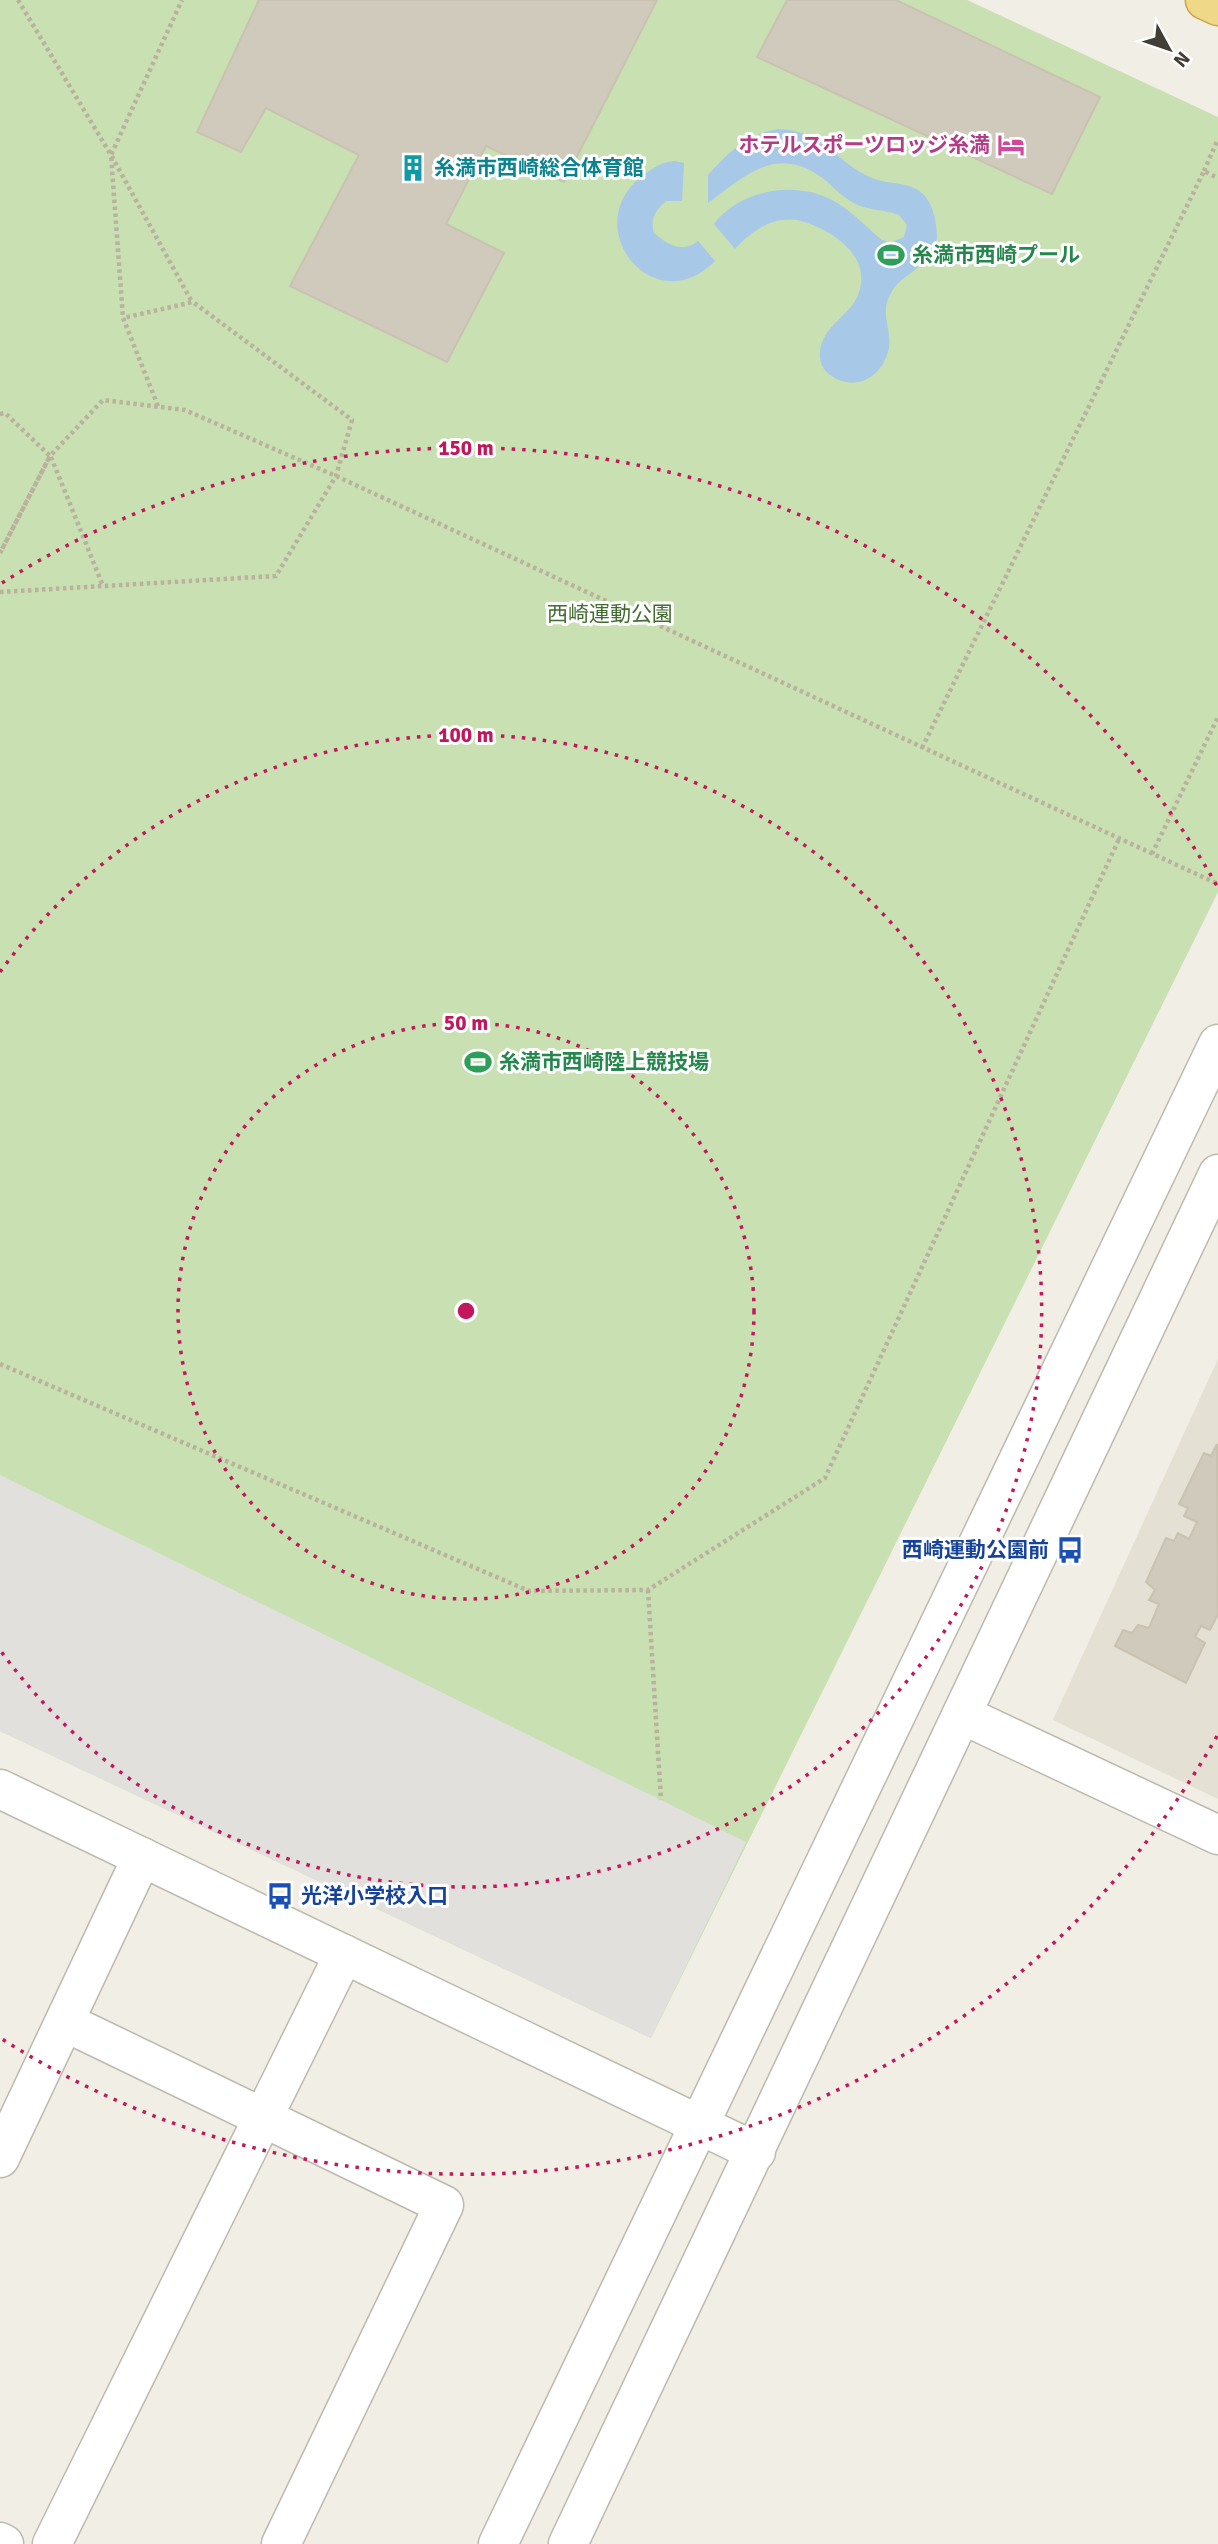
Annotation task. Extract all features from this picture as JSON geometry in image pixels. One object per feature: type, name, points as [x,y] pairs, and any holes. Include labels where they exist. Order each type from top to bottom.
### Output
[{"type":"highway","points":[[1205,0],[1218,6]]},
{"type":"street","points":[[498,2544],[1218,1044]]},
{"type":"street","points":[[568,2544],[1218,1174]]},
{"type":"street","points":[[963,1715],[1218,1835]]},
{"type":"street","points":[[0,1789],[756,2152]]},
{"type":"street","points":[[0,2158],[142,1857]]},
{"type":"street","points":[[52,2544],[344,1954]]},
{"type":"street","points":[[65,2022],[444,2205],[281,2544]]},
{"type":"path","points":[[0,592],[276,576],[336,475],[352,420],[192,302],[111,155],[18,0]]},
{"type":"path","points":[[158,407],[123,318],[111,155],[182,0]]},
{"type":"path","points":[[922,748],[1218,139]]},
{"type":"path","points":[[1203,171],[1218,178]]},
{"type":"path","points":[[123,318],[192,302]]},
{"type":"path","points":[[13,529],[50,456],[103,400],[185,410],[336,475],[1218,884]]},
{"type":"path","points":[[0,415],[5,413],[50,456],[103,586]]},
{"type":"path","points":[[1152,853],[1218,718]]},
{"type":"path","points":[[0,1364],[529,1591],[648,1590],[825,1479],[1119,839]]},
{"type":"path","points":[[648,1590],[661,1800]]},
{"type":"shaded area","points":[[1218,1359],[1218,1799],[1053,1720]]},
{"type":"shaded area","points":[[0,1475],[746,1842],[651,2038],[0,1731]]},
{"type":"green space","name":"西崎運動公園","points":[[0,0],[967,0],[1218,117],[1218,892],[651,2038],[0,1731]]},
{"type":"water","name":"糸満市西崎プール","points":[[779,129],[809,136],[872,178],[917,190],[927,198],[932,209],[937,239],[922,263],[900,282],[890,295],[886,310],[888,352],[879,369],[865,380],[839,380],[825,371],[820,358],[826,335],[858,295],[860,269],[848,248],[817,226],[785,220],[775,221],[758,229],[735,249],[714,224],[725,212],[753,196],[785,190],[801,191],[817,194],[839,204],[882,240],[890,243],[904,237],[907,225],[899,215],[858,205],[818,175],[787,163],[760,168],[708,203],[708,175],[731,152],[748,140],[767,131]]},
{"type":"water","points":[[675,161],[684,163],[682,201],[666,201],[659,208],[653,219],[654,233],[669,244],[680,247],[698,241],[715,261],[692,277],[669,281],[648,275],[631,261],[620,242],[617,220],[624,197],[642,176],[661,164]]},
{"type":"building","name":"糸満市西崎総合体育館","points":[[259,0],[657,0],[564,182],[486,146],[446,224],[504,253],[447,362],[290,286],[359,155],[266,108],[241,152],[197,132]]},
{"type":"building","name":"ホテルスポーツロッジ糸満","points":[[787,0],[896,0],[1100,97],[1052,194],[757,57]]},
{"type":"building","points":[[1217,1444],[1218,1614],[1210,1630],[1201,1626],[1195,1637],[1205,1643],[1186,1683],[1115,1646],[1123,1630],[1132,1633],[1138,1625],[1149,1628],[1159,1604],[1149,1600],[1155,1590],[1146,1582],[1166,1538],[1174,1541],[1178,1533],[1189,1539],[1197,1522],[1184,1516],[1188,1508],[1179,1504],[1204,1453],[1211,1456]]},
{"type":"place","name":"ホテルスポーツロッジ糸満","points":[[1011,145]]},
{"type":"place","name":"糸満市西崎総合体育館","points":[[413,168]]},
{"type":"place","name":"糸満市西崎プール","points":[[891,255]]},
{"type":"place","name":"糸満市西崎陸上競技場","points":[[478,1062]]},
{"type":"place","name":"西崎運動公園前","points":[[1070,1550]]},
{"type":"place","name":"光洋小学校入口","points":[[280,1896]]}]
